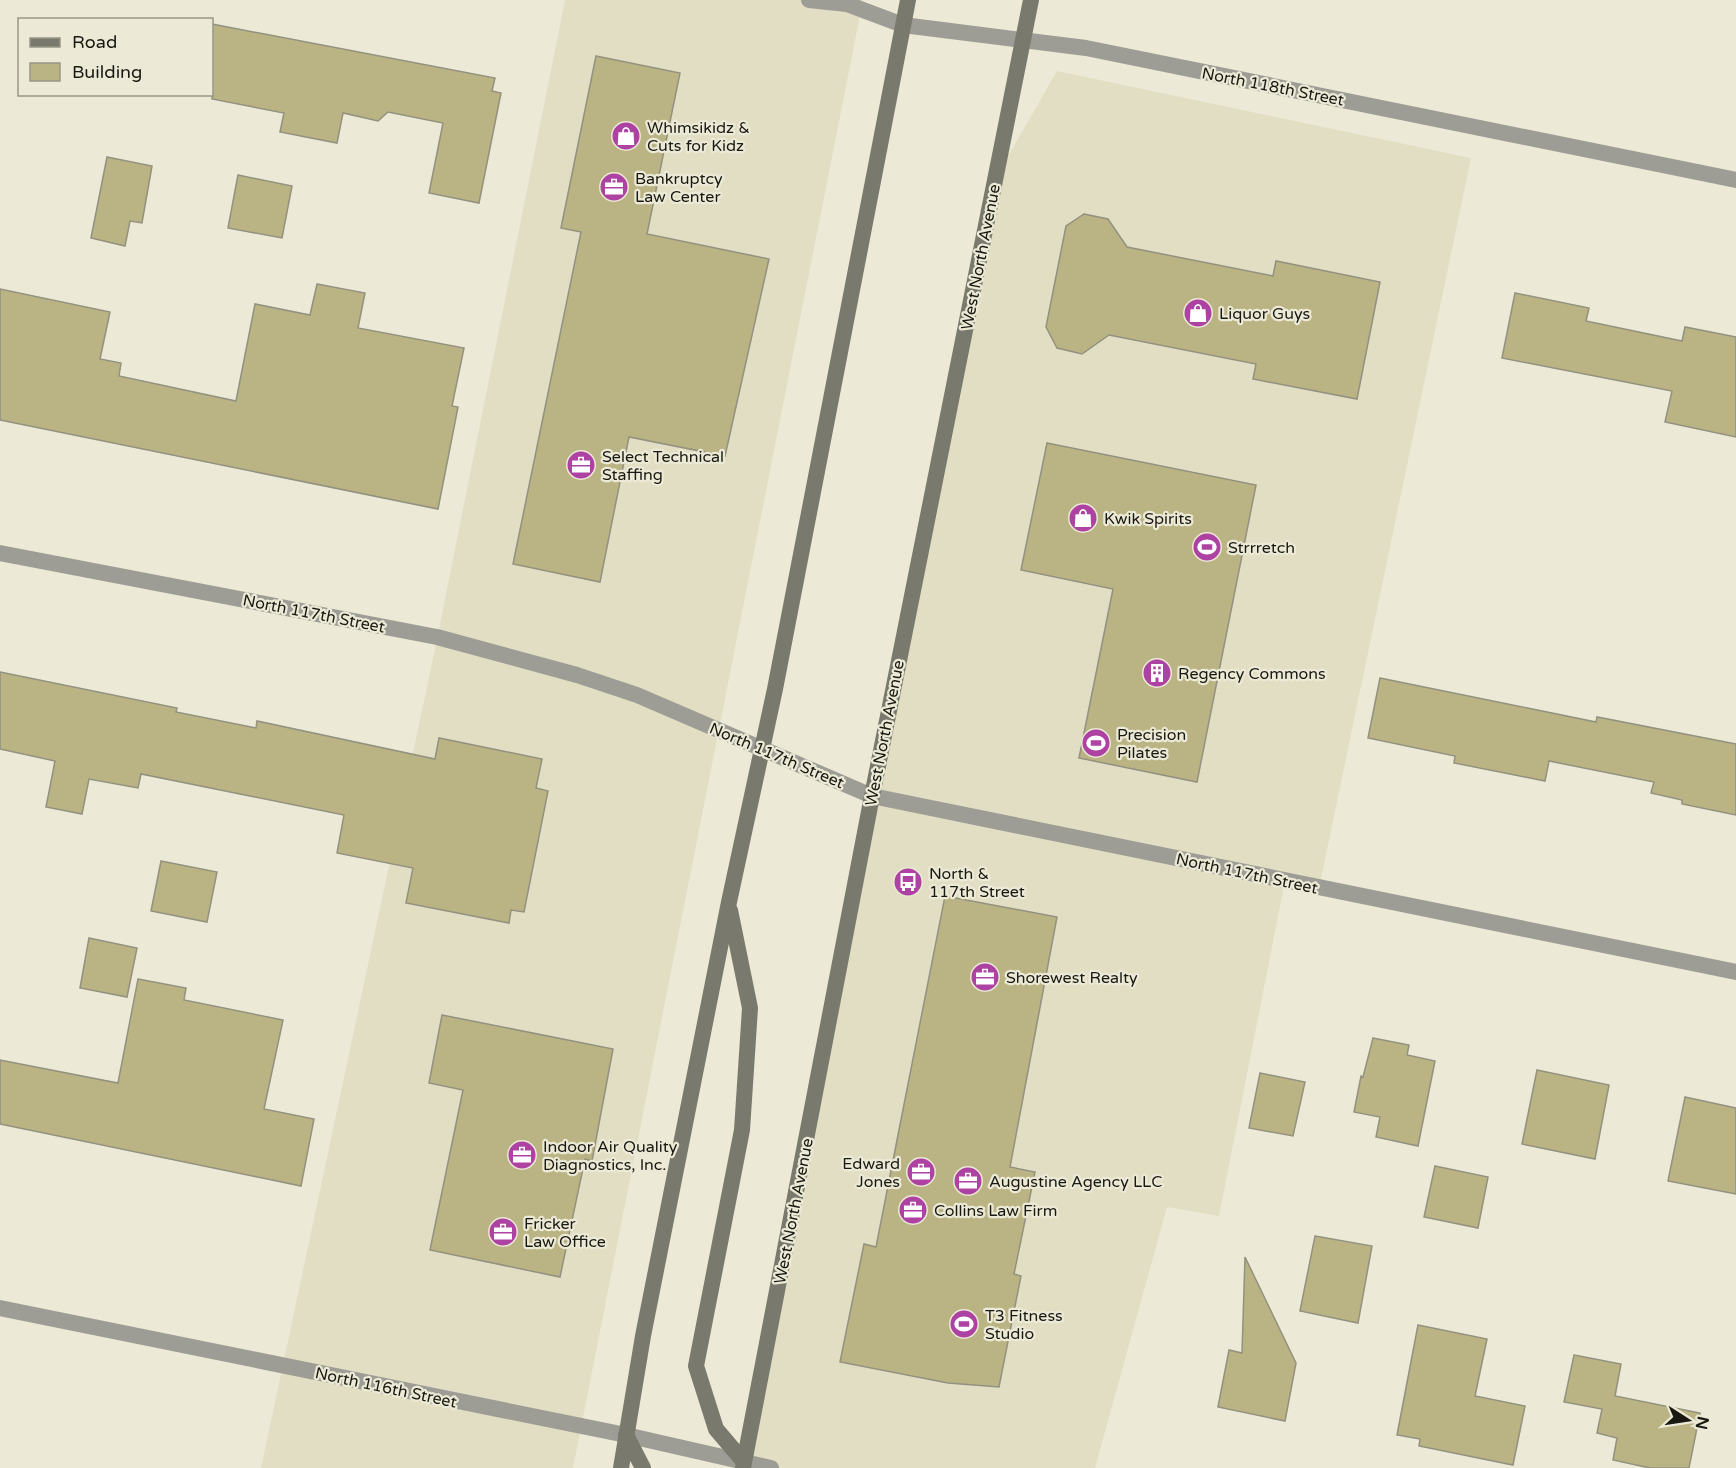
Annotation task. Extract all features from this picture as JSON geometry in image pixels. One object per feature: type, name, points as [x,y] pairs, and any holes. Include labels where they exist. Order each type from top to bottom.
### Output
[{"type":"main road","points":[[621,1468],[729,902],[763,748],[908,0]]},
{"type":"main road","name":"West North Avenue","points":[[744,1465],[872,796],[1031,0]]},
{"type":"main road","points":[[729,902],[750,1008],[750,1019],[742,1130],[696,1366],[716,1429],[744,1465]]},
{"type":"main road","points":[[626,1435],[643,1468]]},
{"type":"street","name":"North 118th Street","points":[[809,0],[847,4],[903,25],[1086,48],[1736,180]]},
{"type":"street","name":"North 117th Street","points":[[0,553],[437,637],[577,675],[637,695],[872,796],[1736,972]]},
{"type":"street","name":"North 116th Street","points":[[0,1308],[626,1435],[744,1465],[771,1468]]},
{"type":"shaded area","points":[[565,0],[863,0],[573,1468],[261,1468],[434,654]]},
{"type":"shaded area","points":[[1057,71],[1471,158],[1319,888],[1285,881],[1219,1216],[1167,1207],[1095,1468],[743,1468],[996,177]]},
{"type":"building","points":[[213,24],[495,78],[492,91],[501,93],[479,203],[429,193],[443,123],[388,112],[378,121],[343,113],[337,143],[280,132],[284,113],[212,99]]},
{"type":"building","points":[[596,56],[680,73],[647,234],[769,259],[725,456],[629,437],[600,582],[513,564],[581,232],[561,228]]},
{"type":"building","points":[[107,157],[152,166],[142,223],[130,221],[125,246],[91,238]]},
{"type":"building","points":[[238,175],[292,186],[282,238],[228,228]]},
{"type":"building","points":[[1084,214],[1108,219],[1127,247],[1273,276],[1276,261],[1380,282],[1357,399],[1253,379],[1256,364],[1109,335],[1082,354],[1057,348],[1046,327],[1066,226]]},
{"type":"building","points":[[317,284],[365,293],[358,328],[464,348],[452,406],[458,407],[438,509],[0,420],[0,289],[110,312],[100,359],[121,363],[119,376],[236,401],[255,304],[310,315]]},
{"type":"building","points":[[1515,293],[1589,308],[1586,321],[1682,341],[1685,327],[1736,337],[1736,437],[1665,422],[1672,391],[1502,358]]},
{"type":"building","name":"Regency Commons","points":[[1047,443],[1256,485],[1197,782],[1079,758],[1113,589],[1021,570]]},
{"type":"building","points":[[0,672],[177,708],[176,712],[256,728],[257,721],[435,759],[439,738],[542,759],[536,788],[548,791],[524,912],[511,910],[509,923],[406,903],[413,868],[337,853],[344,815],[141,774],[138,788],[89,779],[82,814],[46,807],[55,761],[0,749]]},
{"type":"building","points":[[1380,678],[1596,722],[1597,717],[1736,744],[1736,815],[1682,804],[1682,800],[1651,793],[1654,782],[1549,761],[1545,781],[1454,763],[1455,756],[1368,738]]},
{"type":"building","points":[[161,861],[217,872],[207,922],[151,911]]},
{"type":"building","points":[[945,896],[1057,917],[1010,1167],[1035,1172],[1014,1274],[1021,1276],[999,1387],[948,1383],[840,1362],[864,1244],[876,1247]]},
{"type":"building","points":[[89,938],[137,948],[127,997],[80,988]]},
{"type":"building","points":[[138,979],[186,988],[184,1000],[283,1020],[264,1109],[314,1119],[301,1186],[0,1124],[0,1060],[118,1083]]},
{"type":"building","points":[[442,1015],[613,1049],[592,1161],[585,1159],[560,1277],[430,1250],[463,1090],[429,1083]]},
{"type":"building","points":[[1373,1038],[1409,1045],[1407,1055],[1435,1061],[1418,1146],[1376,1137],[1380,1117],[1354,1112],[1361,1076],[1363,1077]]},
{"type":"building","points":[[1537,1070],[1609,1085],[1595,1159],[1522,1144]]},
{"type":"building","points":[[1260,1073],[1305,1082],[1293,1136],[1249,1128]]},
{"type":"building","points":[[1685,1097],[1736,1108],[1736,1194],[1668,1181]]},
{"type":"building","points":[[1435,1166],[1488,1177],[1478,1228],[1424,1217]]},
{"type":"building","points":[[1315,1236],[1372,1246],[1358,1323],[1300,1311]]},
{"type":"building","points":[[1245,1257],[1296,1363],[1285,1421],[1218,1407],[1229,1350],[1242,1353]]},
{"type":"building","points":[[1418,1325],[1487,1339],[1475,1396],[1525,1406],[1513,1465],[1419,1446],[1420,1439],[1397,1435]]},
{"type":"building","points":[[1574,1355],[1621,1364],[1615,1396],[1700,1413],[1689,1468],[1650,1468],[1613,1460],[1617,1438],[1597,1433],[1602,1409],[1564,1402]]},
{"type":"place","name":"Whimsikidz & Cuts for Kidz","points":[[626,136]]},
{"type":"place","name":"Bankruptcy Law Center","points":[[614,187]]},
{"type":"place","name":"Liquor Guys","points":[[1198,313]]},
{"type":"place","name":"Select Technical Staffing","points":[[581,465]]},
{"type":"place","name":"Kwik Spirits","points":[[1083,518]]},
{"type":"place","name":"Strrretch","points":[[1207,547]]},
{"type":"place","name":"Regency Commons","points":[[1157,673]]},
{"type":"place","name":"Precision Pilates","points":[[1096,743]]},
{"type":"place","name":"North & 117th Street","points":[[908,882]]},
{"type":"place","name":"Shorewest Realty","points":[[985,977]]},
{"type":"place","name":"Indoor Air Quality Diagnostics, Inc.","points":[[522,1155]]},
{"type":"place","name":"Edward Jones","points":[[921,1172]]},
{"type":"place","name":"Augustine Agency LLC","points":[[968,1181]]},
{"type":"place","name":"Collins Law Firm","points":[[913,1210]]},
{"type":"place","name":"Fricker Law Office","points":[[503,1232]]},
{"type":"place","name":"T3 Fitness Studio","points":[[964,1324]]}]
